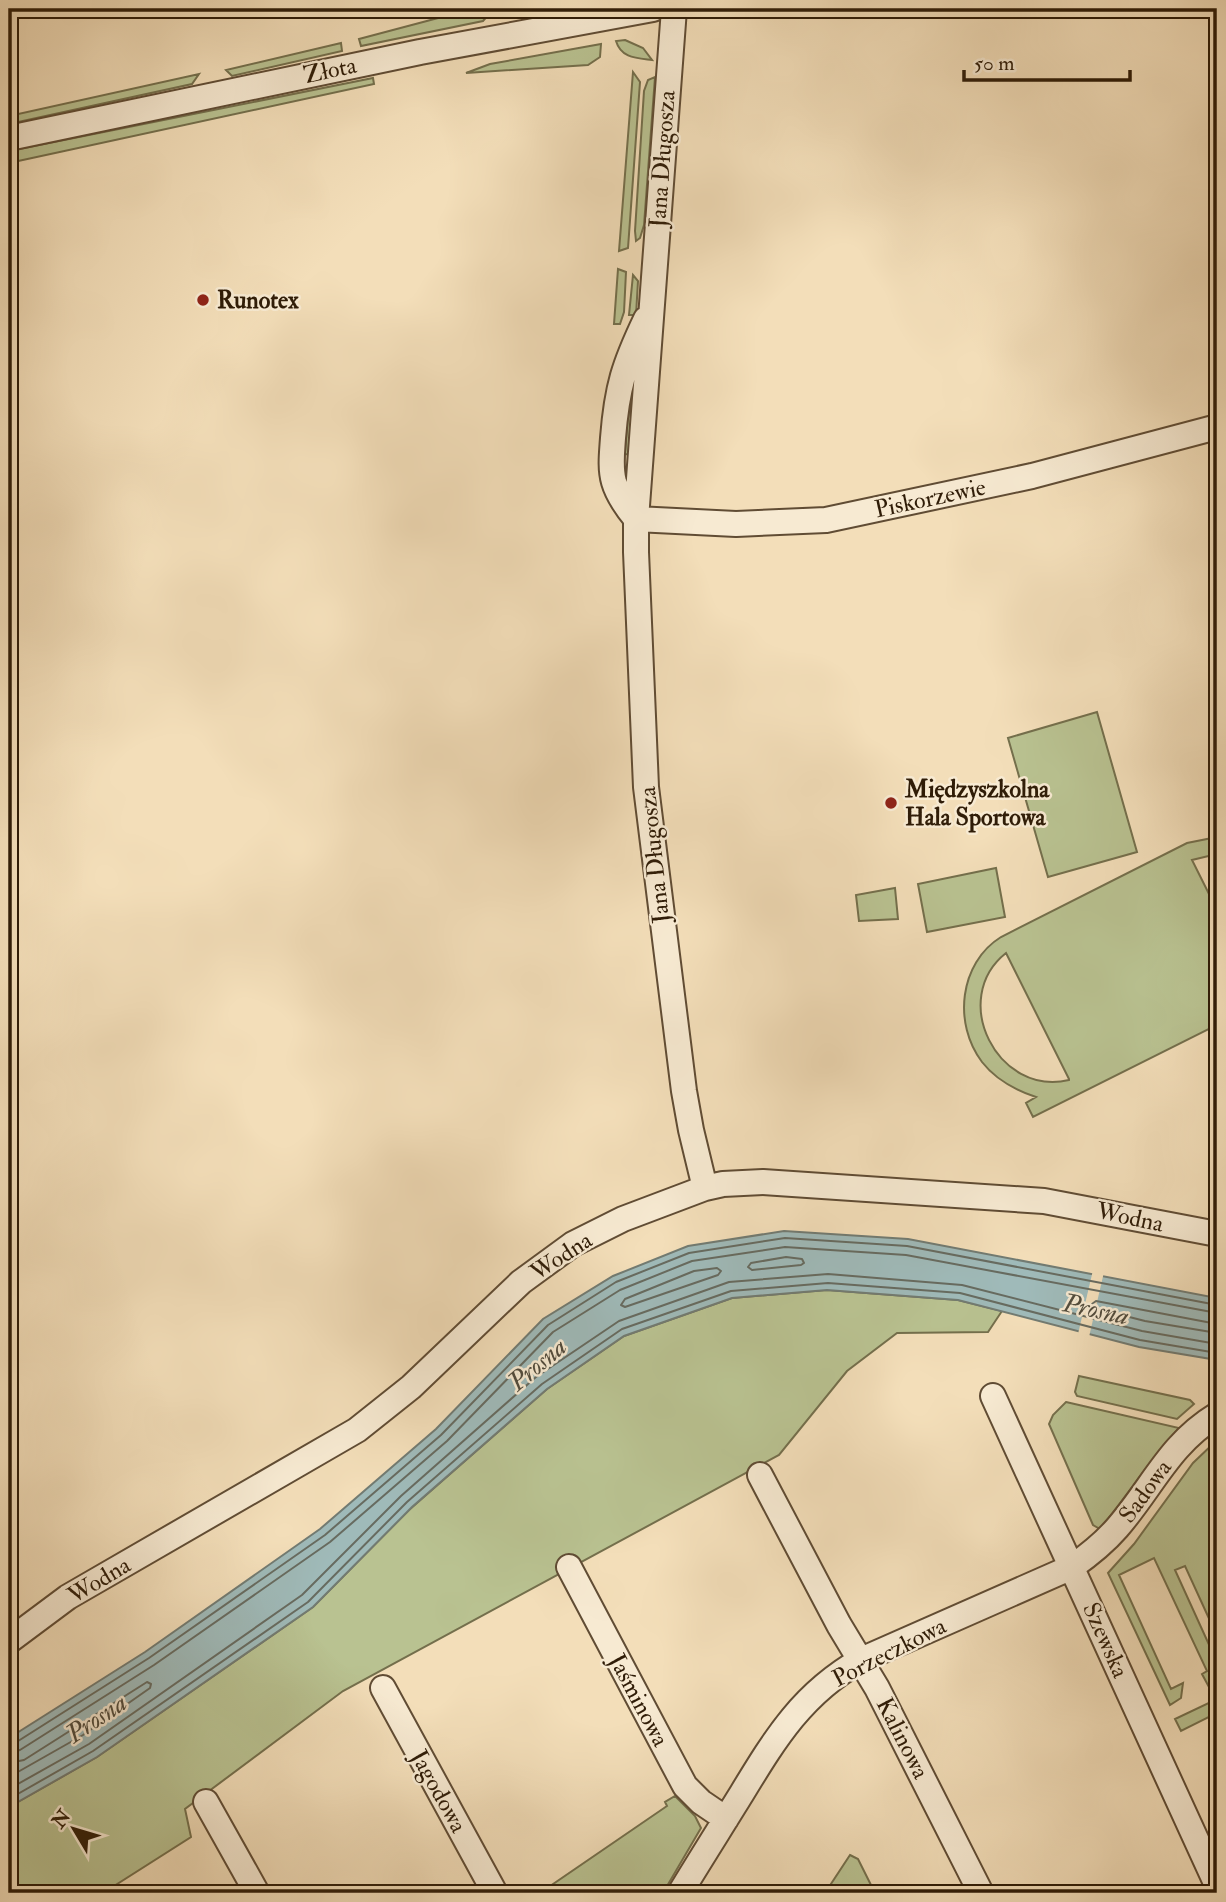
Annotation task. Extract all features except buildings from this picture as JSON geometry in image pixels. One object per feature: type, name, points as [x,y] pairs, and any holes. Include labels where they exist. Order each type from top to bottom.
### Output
[{"type":"street","name":"Złota","points":[[9,138],[420,52],[653,9]]},
{"type":"street","name":"Jana Długosza","points":[[674,9],[636,519],[646,787],[684,1091],[705,1188]]},
{"type":"street","name":"Piskorzewie","points":[[636,519],[736,524],[826,520],[1032,476],[1217,427]]},
{"type":"street","name":"Wodna","points":[[9,1641],[68,1597],[357,1430],[411,1387],[521,1282],[573,1244],[623,1219],[705,1188],[723,1184],[763,1182],[1017,1199],[1081,1207],[1145,1222],[1217,1234]]},
{"type":"street","name":"Szewska","points":[[993,1396],[1217,1885]]},
{"type":"street","name":"Sadowa","points":[[1072,1567],[1098,1548],[1118,1527],[1176,1448],[1191,1433],[1217,1415]]},
{"type":"street","name":"Kalinowa","points":[[760,1475],[839,1625],[862,1660],[981,1893]]},
{"type":"street","name":"Jaśminowa","points":[[569,1567],[685,1786],[701,1802],[726,1819]]},
{"type":"street","name":"Porzeczkowa","points":[[680,1893],[771,1745],[798,1709],[830,1680],[862,1660],[1072,1567]]},
{"type":"street","name":"Jagodowa","points":[[383,1688],[495,1893]]},
{"type":"street","points":[[205,1802],[257,1893]]},
{"type":"green space","points":[[472,9],[490,9],[490,13],[483,21],[361,46],[359,39]]},
{"type":"green space","points":[[625,40],[643,48],[652,60],[625,54],[616,41]]},
{"type":"green space","points":[[341,43],[342,51],[232,76],[226,70]]},
{"type":"green space","points":[[601,44],[600,57],[588,65],[466,73],[490,64]]},
{"type":"green space","points":[[633,72],[640,82],[628,248],[619,251]]},
{"type":"green space","points":[[199,74],[192,84],[9,124],[9,116]]},
{"type":"green space","points":[[655,77],[644,225],[640,238],[636,241],[644,91],[648,80]]},
{"type":"green space","points":[[373,78],[374,84],[9,163],[9,151]]},
{"type":"green space","points":[[618,269],[626,272],[624,312],[620,324],[614,324]]},
{"type":"green space","points":[[633,275],[638,281],[636,315],[629,315]]},
{"type":"green space","points":[[638,371],[634,455],[625,454],[630,392]]},
{"type":"green space","points":[[1097,712],[1137,852],[1048,877],[1008,738]]},
{"type":"green space","points":[[1217,837],[1217,854],[1192,860],[1217,910],[1217,1025],[1033,1117],[1026,1103],[1036,1097],[1013,1088],[1000,1079],[987,1068],[973,1047],[964,1013],[969,978],[976,962],[987,948],[1001,937],[1187,843]],"holes":[[[1006,953],[1069,1080],[1044,1081],[1021,1074],[1003,1059],[989,1040],[982,1018],[981,995],[989,972]]]},
{"type":"green space","points":[[996,868],[1005,917],[927,932],[918,884]]},
{"type":"green space","points":[[895,888],[898,919],[859,921],[856,895]]},
{"type":"green space","points":[[827,1290],[958,1300],[1002,1311],[988,1332],[897,1333],[847,1371],[779,1455],[343,1691],[185,1809],[191,1837],[103,1893],[9,1893],[9,1807],[97,1757],[313,1607],[409,1510],[547,1389],[624,1336],[732,1298]]},
{"type":"green space","points":[[1079,1376],[1190,1400],[1194,1404],[1177,1419],[1077,1396],[1075,1392]]},
{"type":"green space","points":[[1066,1402],[1179,1428],[1100,1529],[1093,1525],[1049,1424],[1053,1415]]},
{"type":"green space","points":[[1217,1440],[1217,1636],[1185,1566],[1175,1570],[1216,1660],[1217,1676],[1210,1689],[1202,1674],[1207,1671],[1154,1558],[1119,1575],[1171,1689],[1183,1683],[1181,1698],[1170,1705],[1108,1573],[1134,1544],[1193,1463]]},
{"type":"green space","points":[[1217,1699],[1217,1713],[1181,1731],[1175,1719]]},
{"type":"green space","points":[[675,1796],[695,1816],[701,1828],[663,1893],[540,1893],[667,1806],[665,1802]]},
{"type":"green space","points":[[850,1855],[858,1859],[875,1893],[825,1893]]},
{"type":"water","name":"Prosna","points":[[784,1231],[908,1239],[1217,1298],[1217,1360],[1139,1347],[958,1300],[827,1290],[732,1298],[624,1336],[547,1389],[412,1507],[313,1607],[97,1757],[9,1807],[9,1738],[145,1652],[320,1529],[436,1429],[543,1319],[613,1276],[688,1246]]},
{"type":"pier","points":[[1093,1270],[1104,1272],[1089,1337],[1078,1334]]},
{"type":"place","name":"Runotex","points":[[203,300]]},
{"type":"place","name":"Międzyszkolna Hala Sportowa","points":[[891,803]]}]
